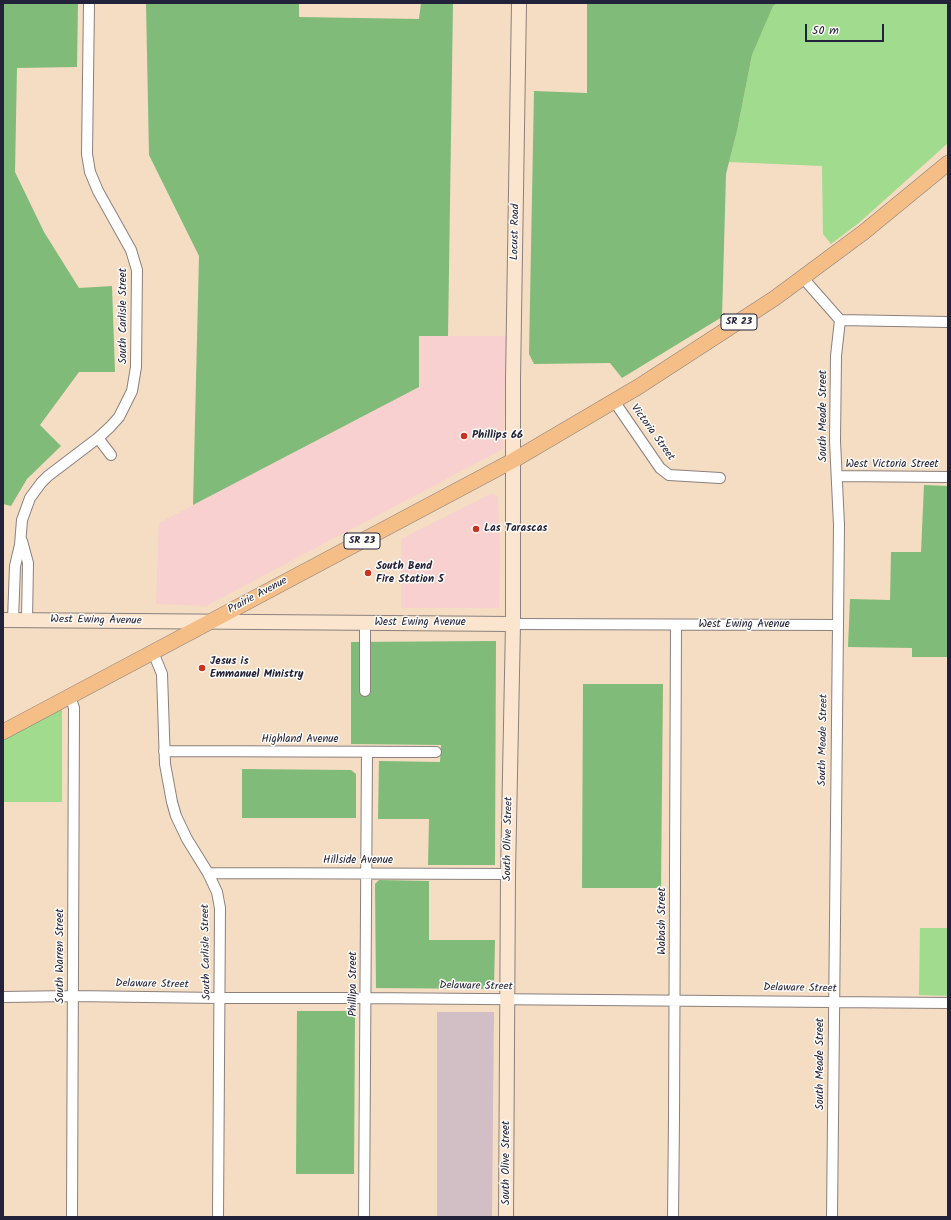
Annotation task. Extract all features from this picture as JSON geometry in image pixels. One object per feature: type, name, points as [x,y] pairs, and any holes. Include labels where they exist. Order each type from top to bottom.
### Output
[{"type":"main road","name":"SR 23","points":[[514,460],[614,401],[725,331],[803,278],[870,227],[948,163]]},
{"type":"main road","name":"Prairie Avenue","points":[[3,732],[514,460]]},
{"type":"street","name":"South Carlisle Street","points":[[14,620],[14,566],[21,539],[22,520],[27,506],[35,490],[48,476],[98,438],[119,417],[129,398],[136,367],[137,270],[131,250],[98,191],[90,172],[87,154],[89,3]]},
{"type":"street","name":"Locust Road","points":[[514,460],[513,379],[519,3]]},
{"type":"street","points":[[803,278],[840,320],[948,322]]},
{"type":"street","name":"South Meade Street","points":[[832,1217],[839,526],[835,441],[836,356],[840,320]]},
{"type":"street","name":"Victoria Street","points":[[614,401],[660,468],[669,476],[720,478]]},
{"type":"street","points":[[98,438],[111,455]]},
{"type":"street","name":"South Olive Street","points":[[506,1217],[508,874],[513,624],[514,460]]},
{"type":"street","name":"West Victoria Street","points":[[837,476],[948,477]]},
{"type":"street","name":"West Ewing Avenue","points":[[14,620],[838,625]]},
{"type":"street","points":[[365,623],[365,691]]},
{"type":"street","name":"Wabash Street","points":[[673,1217],[676,625]]},
{"type":"street","name":"South Carlisle Street","points":[[153,652],[162,674],[164,750],[168,782],[176,816],[187,839],[208,873],[217,892],[220,908],[218,1217]]},
{"type":"street","name":"South Warren Street","points":[[70,696],[74,708],[72,1217]]},
{"type":"street","name":"Highland Avenue","points":[[164,750],[436,752]]},
{"type":"street","name":"Phillipa Street","points":[[364,1217],[367,752]]},
{"type":"street","name":"Hillside Avenue","points":[[208,873],[508,874]]},
{"type":"street","name":"Delaware Street","points":[[3,997],[73,996],[948,1003]]},
{"type":"shaded area","points":[[419,336],[506,336],[503,449],[206,606],[156,604],[159,523],[419,387]]},
{"type":"shaded area","points":[[493,493],[498,497],[500,551],[499,608],[401,608],[401,539]]},
{"type":"shaded area","points":[[437,1012],[494,1012],[492,1217],[437,1217]]},
{"type":"green space","points":[[3,3],[78,3],[77,67],[17,68],[15,172],[44,232],[79,288],[112,286],[115,372],[79,372],[40,425],[61,446],[27,479],[11,506],[3,504]]},
{"type":"green space","points":[[146,3],[299,3],[299,17],[419,19],[421,3],[453,3],[448,336],[419,336],[419,387],[193,505],[199,256],[149,155]]},
{"type":"green space","points":[[587,3],[777,3],[773,6],[752,55],[737,131],[726,174],[722,317],[622,378],[610,363],[534,364],[529,354],[534,91],[587,93]]},
{"type":"green space","points":[[777,3],[948,3],[948,143],[860,222],[831,244],[823,234],[822,166],[729,162],[737,131],[752,55],[773,5]]},
{"type":"green space","points":[[924,485],[948,486],[948,657],[912,657],[912,648],[848,647],[850,599],[890,600],[891,552],[921,552]]},
{"type":"green space","points":[[496,641],[495,865],[428,865],[429,819],[378,819],[379,761],[440,762],[441,745],[351,744],[351,642]]},
{"type":"green space","points":[[583,684],[663,684],[661,888],[582,888]]},
{"type":"green space","points":[[62,709],[62,802],[4,802],[3,740]]},
{"type":"green space","points":[[242,769],[351,770],[356,774],[356,818],[242,818]]},
{"type":"green space","points":[[379,880],[429,881],[429,940],[495,940],[494,989],[376,988],[375,884]]},
{"type":"green space","points":[[920,928],[948,928],[948,996],[919,995]]},
{"type":"green space","points":[[297,1011],[351,1011],[355,1017],[354,1174],[296,1174]]},
{"type":"place","name":"Phillips 66","points":[[464,436]]},
{"type":"place","name":"Las Tarascas","points":[[476,529]]},
{"type":"place","name":"South Bend Fire Station 5","points":[[368,573]]},
{"type":"place","name":"Jesus is Emmanuel Ministry","points":[[202,668]]}]
